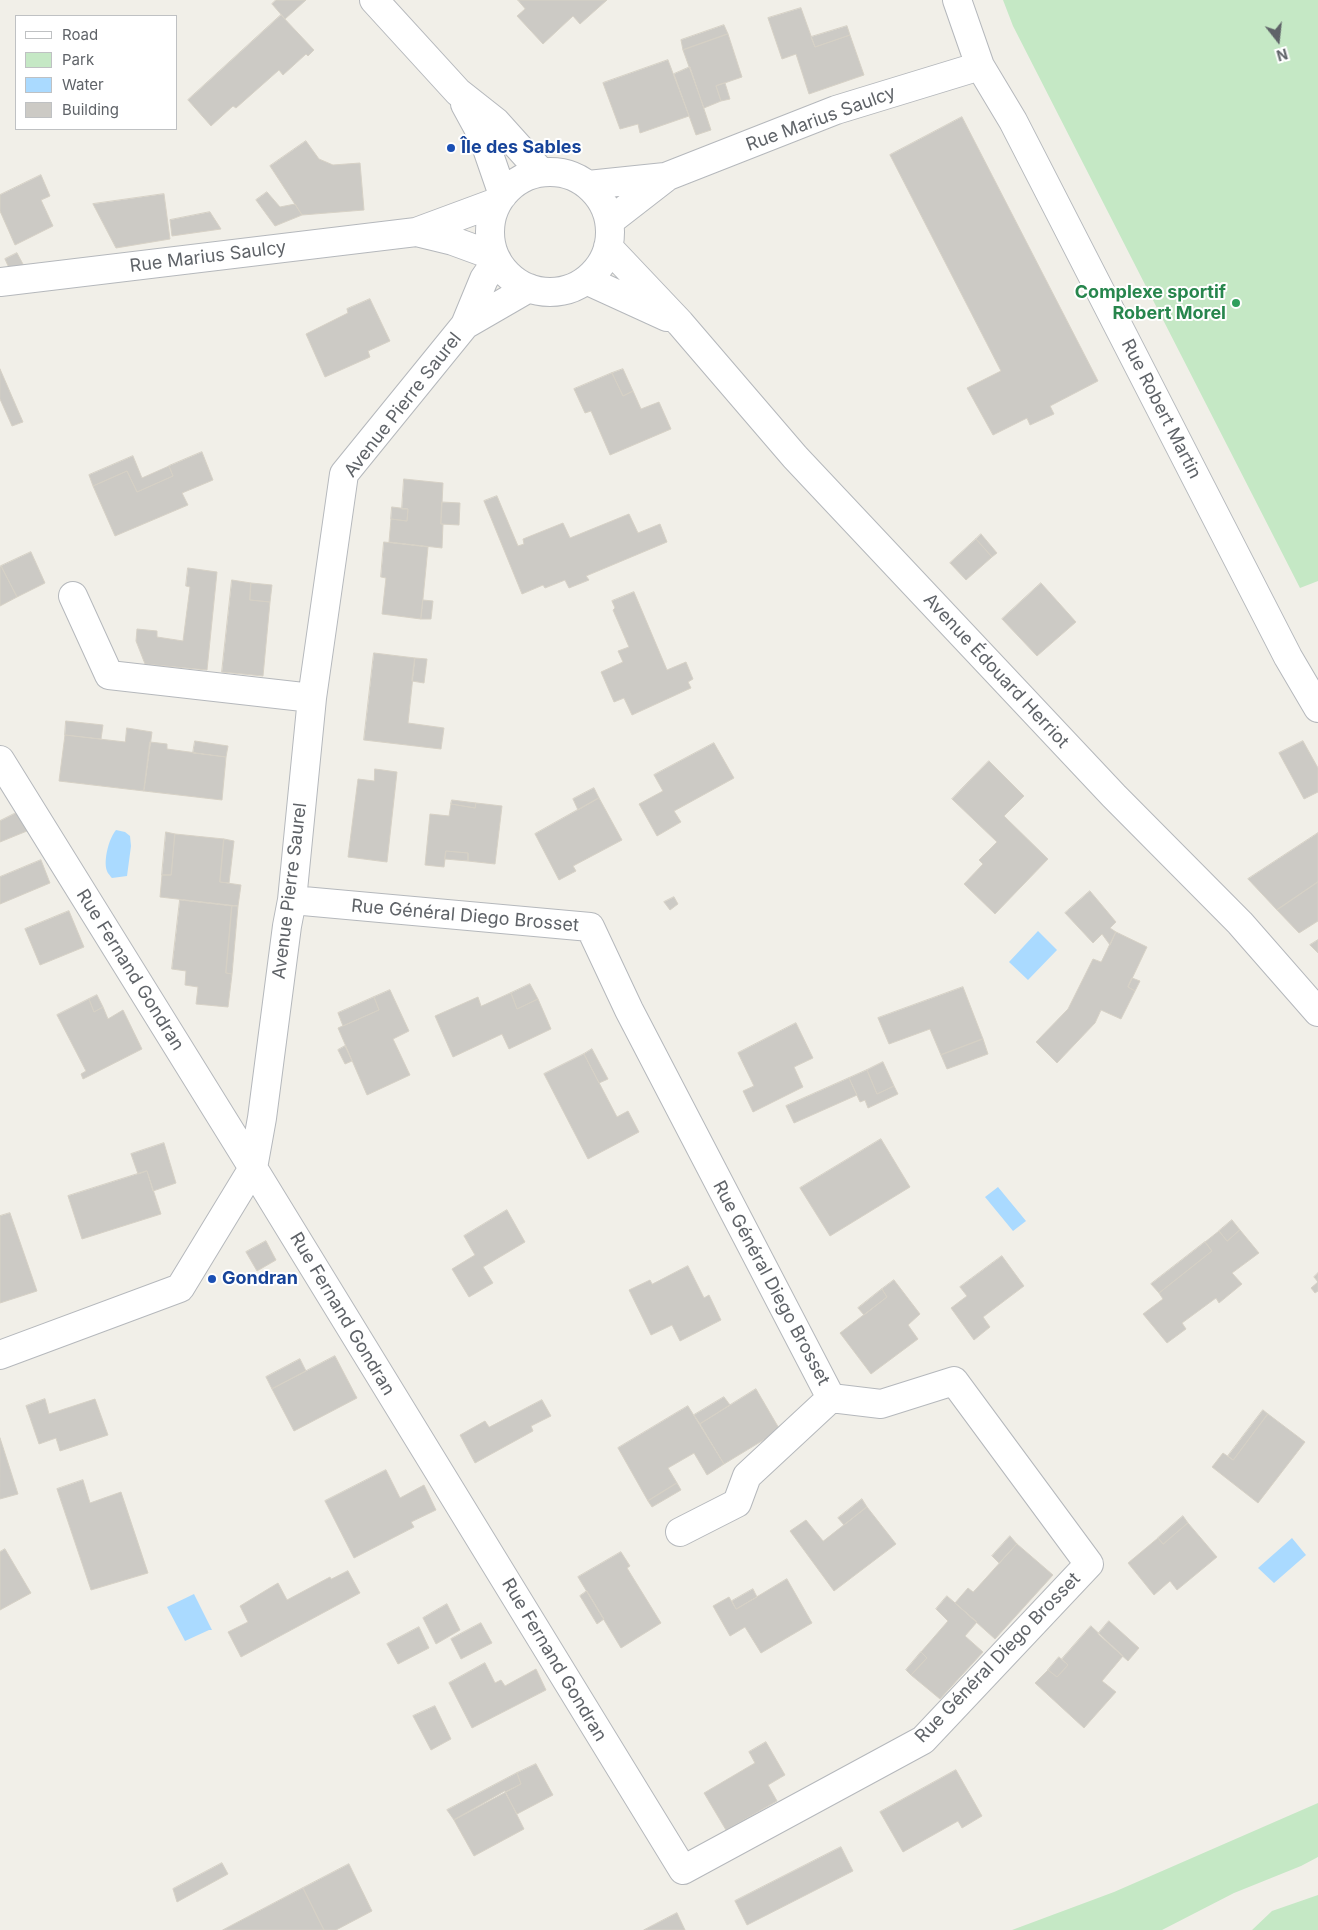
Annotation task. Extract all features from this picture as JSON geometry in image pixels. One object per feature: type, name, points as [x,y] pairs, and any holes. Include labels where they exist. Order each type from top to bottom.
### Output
[{"type":"street","points":[[374,0],[458,92],[496,122],[541,172]]},
{"type":"street","name":"Rue Robert Martin","points":[[957,0],[980,66],[1013,121],[1288,657],[1318,708]]},
{"type":"street","name":"Rue Marius Saulcy","points":[[588,185],[665,177],[836,110],[980,66]]},
{"type":"street","points":[[458,92],[483,137],[500,199]]},
{"type":"street","points":[[541,172],[558,172],[574,176],[588,185],[602,202],[609,234],[600,266],[586,280],[568,289],[549,292],[529,288],[515,281],[503,270],[496,258],[490,238],[491,219],[500,199],[508,188],[524,178],[541,172]]},
{"type":"street","name":"Rue Marius Saulcy","points":[[609,234],[665,177]]},
{"type":"street","name":"Rue Marius Saulcy","points":[[0,282],[416,232],[500,199]]},
{"type":"street","name":"Rue Marius Saulcy","points":[[416,232],[453,242],[496,258]]},
{"type":"street","name":"Avenue Édouard Herriot","points":[[609,234],[680,323],[802,464],[1114,796],[1240,923],[1318,1012]]},
{"type":"street","name":"Avenue Pierre Saurel","points":[[0,1354],[180,1288],[253,1168],[262,1118],[286,926],[292,900],[312,698],[344,474],[465,325],[484,279],[496,258]]},
{"type":"street","name":"Avenue Édouard Herriot","points":[[586,280],[680,323]]},
{"type":"street","name":"Avenue Pierre Saurel","points":[[465,325],[529,288]]},
{"type":"street","points":[[73,596],[109,674],[312,698]]},
{"type":"street","name":"Rue Fernand Gondran","points":[[0,760],[253,1168],[683,1870]]},
{"type":"street","name":"Rue Général Diego Brosset","points":[[292,900],[590,927],[629,1010],[831,1398],[880,1404],[954,1381],[1089,1564],[923,1740],[683,1870]]},
{"type":"street","points":[[680,1532],[737,1503],[748,1476],[831,1398]]},
{"type":"green space","name":"Complexe sportif Robert Morel","points":[[1003,0],[1318,0],[1318,581],[1300,588],[1013,26]]},
{"type":"green space","points":[[1318,1803],[1318,1857],[1301,1866],[1234,1893],[1162,1930],[1012,1930],[1114,1892]]},
{"type":"green space","points":[[1318,1895],[1318,1930],[1252,1930],[1272,1911]]},
{"type":"water","points":[[116,830],[125,832],[130,836],[131,846],[127,876],[112,878],[107,872],[106,856],[109,844]]},
{"type":"water","points":[[1038,931],[1057,950],[1028,980],[1009,962]]},
{"type":"water","points":[[998,1187],[1026,1221],[1013,1231],[985,1197]]},
{"type":"water","points":[[1292,1538],[1306,1555],[1274,1583],[1258,1568]]},
{"type":"water","points":[[194,1594],[212,1630],[185,1641],[167,1607]]},
{"type":"building","points":[[276,0],[306,0],[285,19],[272,4]]},
{"type":"building","points":[[518,0],[607,0],[580,24],[573,16],[543,44],[517,16],[525,9]]},
{"type":"building","points":[[801,8],[815,47],[850,35],[864,75],[809,94],[796,54],[782,59],[768,18]]},
{"type":"building","points":[[281,15],[314,50],[308,56],[306,54],[283,75],[279,70],[236,108],[233,106],[211,126],[188,100]]},
{"type":"building","points":[[724,25],[728,34],[683,50],[681,40]]},
{"type":"building","points":[[847,26],[850,35],[815,47],[811,37]]},
{"type":"building","points":[[728,34],[742,77],[716,86],[721,101],[704,108],[683,50]]},
{"type":"building","points":[[668,60],[689,116],[640,133],[638,124],[620,129],[603,83]]},
{"type":"building","points":[[690,67],[711,130],[696,135],[674,74]]},
{"type":"building","points":[[725,83],[730,99],[721,101],[716,86]]},
{"type":"building","points":[[962,117],[1098,381],[1050,406],[1054,414],[1030,425],[1027,418],[993,435],[967,388],[1001,371],[890,155]]},
{"type":"building","points":[[306,141],[319,159],[333,165],[360,163],[364,210],[302,215],[270,166]]},
{"type":"building","points":[[41,175],[50,196],[41,200],[53,226],[15,245],[0,211],[0,195]]},
{"type":"building","points":[[267,192],[280,207],[295,204],[302,215],[275,226],[256,200]]},
{"type":"building","points":[[164,194],[170,239],[116,248],[93,204]]},
{"type":"building","points":[[210,212],[221,229],[172,236],[170,220]]},
{"type":"building","points":[[17,253],[24,266],[9,268],[5,259]]},
{"type":"building","points":[[370,299],[390,341],[368,351],[370,357],[325,377],[306,334],[348,313],[347,309]]},
{"type":"building","points":[[0,369],[23,422],[12,426],[0,399]]},
{"type":"building","points":[[623,369],[633,391],[623,396],[612,373]]},
{"type":"building","points":[[612,373],[623,396],[633,391],[641,409],[659,402],[671,429],[610,455],[591,411],[585,413],[574,389]]},
{"type":"building","points":[[202,452],[213,480],[182,493],[188,505],[115,536],[93,486],[127,471],[137,492],[173,476],[169,466]]},
{"type":"building","points":[[133,456],[142,478],[169,466],[173,476],[137,492],[127,471],[93,486],[89,475]]},
{"type":"building","points":[[404,479],[443,483],[442,548],[389,542],[391,519],[407,521],[408,509],[402,509]]},
{"type":"building","points":[[497,496],[518,546],[524,544],[523,539],[563,523],[570,538],[629,514],[638,533],[660,524],[667,542],[586,576],[589,580],[569,588],[565,580],[545,588],[543,585],[522,594],[484,501]]},
{"type":"building","points":[[442,502],[460,503],[459,525],[441,524]]},
{"type":"building","points":[[392,507],[408,509],[407,521],[391,519]]},
{"type":"building","points":[[981,534],[997,553],[992,557],[976,539]]},
{"type":"building","points":[[976,539],[992,557],[966,580],[950,563]]},
{"type":"building","points":[[384,542],[428,547],[421,619],[382,614],[386,578],[381,577]]},
{"type":"building","points":[[31,552],[45,583],[17,597],[1,566]]},
{"type":"building","points":[[0,567],[17,597],[0,606]]},
{"type":"building","points":[[188,568],[217,572],[207,670],[145,664],[136,641],[137,629],[157,631],[157,637],[183,641],[190,587],[186,586]]},
{"type":"building","points":[[232,580],[251,583],[250,600],[270,602],[263,676],[222,672]]},
{"type":"building","points":[[251,583],[272,585],[270,602],[250,600]]},
{"type":"building","points":[[1041,583],[1076,622],[1037,656],[1002,619]]},
{"type":"building","points":[[634,592],[667,670],[686,662],[693,679],[688,682],[691,688],[632,715],[624,698],[614,702],[601,672],[623,662],[618,651],[629,647],[613,610],[615,608],[612,601]]},
{"type":"building","points":[[423,600],[433,601],[431,619],[421,619]]},
{"type":"building","points":[[374,653],[415,658],[408,723],[444,728],[441,749],[364,740]]},
{"type":"building","points":[[415,658],[427,659],[424,683],[412,681]]},
{"type":"building","points":[[66,721],[103,725],[101,739],[65,735]]},
{"type":"building","points":[[127,728],[152,732],[144,791],[59,781],[65,735],[125,742]]},
{"type":"building","points":[[195,741],[228,746],[226,757],[193,753]]},
{"type":"building","points":[[1303,741],[1318,768],[1318,792],[1304,799],[1279,753]]},
{"type":"building","points":[[150,742],[167,744],[167,749],[226,757],[222,800],[144,791]]},
{"type":"building","points":[[714,743],[734,778],[674,811],[681,822],[657,836],[639,804],[663,791],[654,775]]},
{"type":"building","points":[[989,761],[1024,796],[1004,816],[1048,859],[995,914],[964,884],[983,864],[979,860],[997,842],[952,799]]},
{"type":"building","points":[[375,769],[397,772],[387,862],[348,857],[358,779],[374,781]]},
{"type":"building","points":[[594,788],[599,798],[578,810],[573,799]]},
{"type":"building","points":[[599,798],[622,840],[573,866],[576,871],[559,880],[535,834]]},
{"type":"building","points":[[452,800],[476,803],[475,808],[451,804]]},
{"type":"building","points":[[476,803],[502,806],[495,864],[468,861],[468,853],[446,851],[444,867],[425,865],[430,814],[449,816],[451,804],[475,808]]},
{"type":"building","points":[[16,813],[27,831],[0,842],[0,821]]},
{"type":"building","points":[[166,832],[175,834],[171,875],[162,875]]},
{"type":"building","points":[[1318,833],[1318,882],[1277,910],[1248,879]]},
{"type":"building","points":[[175,834],[224,839],[220,882],[241,885],[238,906],[160,897],[162,875],[171,875]]},
{"type":"building","points":[[224,839],[234,841],[229,883],[220,882]]},
{"type":"building","points":[[446,851],[468,853],[468,861],[445,859]]},
{"type":"building","points":[[41,860],[50,883],[0,904],[0,877]]},
{"type":"building","points":[[1318,882],[1318,921],[1299,933],[1277,910]]},
{"type":"building","points":[[1090,891],[1116,922],[1110,928],[1116,932],[1110,945],[1102,934],[1093,943],[1065,913]]},
{"type":"building","points":[[674,897],[678,904],[670,910],[664,902]]},
{"type":"building","points":[[180,900],[232,906],[226,973],[232,974],[228,1007],[196,1004],[198,987],[185,985],[186,971],[172,969]]},
{"type":"building","points":[[232,906],[238,906],[232,974],[226,973]]},
{"type":"building","points":[[69,911],[84,947],[40,965],[25,929]]},
{"type":"building","points":[[1116,932],[1147,947],[1128,987],[1135,991],[1121,1019],[1101,1010],[1095,1023],[1057,1063],[1036,1042],[1068,1009],[1093,959],[1101,962]]},
{"type":"building","points":[[1318,940],[1318,953],[1310,945]]},
{"type":"building","points":[[1132,978],[1140,981],[1135,991],[1128,987]]},
{"type":"building","points":[[530,984],[538,999],[517,1009],[511,993]]},
{"type":"building","points":[[963,987],[983,1039],[941,1055],[930,1029],[889,1044],[878,1018]]},
{"type":"building","points":[[390,990],[409,1031],[393,1039],[410,1075],[367,1095],[338,1028],[379,1010],[374,997]]},
{"type":"building","points":[[511,993],[517,1009],[538,999],[551,1029],[509,1049],[502,1034],[453,1057],[435,1016],[478,997],[481,1006]]},
{"type":"building","points":[[97,995],[103,1007],[94,1012],[89,999]]},
{"type":"building","points":[[374,997],[379,1010],[343,1026],[338,1013]]},
{"type":"building","points":[[89,999],[94,1012],[103,1007],[108,1019],[123,1010],[142,1049],[83,1079],[81,1074],[86,1071],[57,1015]]},
{"type":"building","points":[[796,1023],[813,1058],[794,1067],[803,1087],[753,1112],[743,1091],[754,1086],[738,1053]]},
{"type":"building","points":[[983,1039],[988,1054],[947,1069],[941,1055]]},
{"type":"building","points":[[345,1046],[352,1061],[345,1064],[338,1050]]},
{"type":"building","points":[[592,1049],[608,1079],[599,1083],[584,1054]]},
{"type":"building","points":[[584,1054],[617,1117],[628,1111],[639,1132],[588,1159],[544,1074]]},
{"type":"building","points":[[883,1062],[894,1086],[877,1094],[867,1070]]},
{"type":"building","points":[[867,1070],[877,1094],[894,1086],[898,1094],[868,1108],[865,1100],[860,1102],[849,1078]]},
{"type":"building","points":[[849,1078],[857,1095],[794,1123],[786,1106]]},
{"type":"building","points":[[881,1139],[910,1187],[830,1236],[800,1188]]},
{"type":"building","points":[[164,1143],[176,1183],[153,1191],[147,1171],[138,1174],[131,1154]]},
{"type":"building","points":[[147,1171],[161,1214],[82,1239],[68,1196]]},
{"type":"building","points":[[507,1210],[525,1242],[483,1267],[493,1283],[469,1297],[452,1269],[475,1255],[464,1236]]},
{"type":"building","points":[[10,1213],[37,1291],[0,1303],[0,1216]]},
{"type":"building","points":[[1232,1220],[1240,1230],[1227,1241],[1219,1231]]},
{"type":"building","points":[[1240,1230],[1259,1253],[1232,1273],[1242,1284],[1219,1303],[1216,1298],[1182,1323],[1186,1329],[1167,1343],[1143,1314],[1163,1299],[1159,1293],[1212,1251],[1205,1242],[1219,1231],[1227,1241]]},
{"type":"building","points":[[266,1241],[276,1260],[257,1271],[246,1252]]},
{"type":"building","points":[[1205,1242],[1212,1251],[1159,1293],[1151,1284]]},
{"type":"building","points":[[1002,1256],[1024,1286],[983,1317],[990,1327],[974,1340],[951,1308],[967,1296],[960,1287]]},
{"type":"building","points":[[688,1266],[704,1298],[709,1295],[721,1320],[680,1341],[672,1325],[651,1335],[629,1290],[650,1280],[652,1284]]},
{"type":"building","points":[[1318,1273],[1318,1282],[1314,1277]]},
{"type":"building","points":[[894,1280],[920,1314],[908,1325],[918,1339],[871,1374],[840,1333],[887,1297],[882,1289]]},
{"type":"building","points":[[1318,1282],[1318,1291],[1315,1293],[1311,1288]]},
{"type":"building","points":[[882,1289],[887,1297],[864,1315],[858,1308]]},
{"type":"building","points":[[335,1356],[357,1398],[294,1431],[272,1389]]},
{"type":"building","points":[[300,1359],[306,1371],[272,1389],[266,1377]]},
{"type":"building","points":[[756,1389],[780,1430],[724,1464],[700,1424]]},
{"type":"building","points":[[724,1397],[730,1405],[700,1424],[694,1415]]},
{"type":"building","points":[[45,1399],[49,1414],[95,1399],[108,1435],[60,1451],[56,1438],[39,1444],[26,1406]]},
{"type":"building","points":[[542,1400],[551,1416],[531,1426],[533,1431],[475,1463],[460,1435],[485,1421],[489,1427]]},
{"type":"building","points":[[688,1406],[724,1464],[707,1475],[694,1453],[668,1468],[677,1483],[648,1501],[618,1448]]},
{"type":"building","points":[[1263,1410],[1268,1414],[1233,1460],[1228,1456]]},
{"type":"building","points":[[1268,1414],[1305,1442],[1258,1503],[1212,1467],[1223,1453],[1233,1460]]},
{"type":"building","points":[[0,1438],[18,1494],[0,1499]]},
{"type":"building","points":[[386,1470],[400,1498],[424,1485],[436,1510],[411,1522],[414,1527],[354,1558],[325,1501]]},
{"type":"building","points":[[83,1480],[90,1503],[121,1492],[148,1573],[91,1590],[57,1489]]},
{"type":"building","points":[[677,1483],[681,1490],[652,1507],[648,1501]]},
{"type":"building","points":[[862,1499],[867,1507],[844,1525],[838,1518]]},
{"type":"building","points":[[867,1507],[896,1544],[834,1591],[790,1531],[806,1520],[823,1541]]},
{"type":"building","points":[[1183,1516],[1188,1523],[1163,1544],[1158,1538]]},
{"type":"building","points":[[1188,1523],[1217,1557],[1177,1590],[1170,1581],[1154,1595],[1128,1563],[1158,1538],[1163,1544]]},
{"type":"building","points":[[1010,1536],[1017,1544],[999,1563],[992,1556]]},
{"type":"building","points":[[1017,1544],[1053,1575],[995,1639],[955,1603],[968,1588],[973,1592]]},
{"type":"building","points":[[5,1549],[31,1593],[0,1610],[0,1552]]},
{"type":"building","points":[[621,1552],[630,1566],[627,1568],[661,1623],[621,1648],[578,1577]]},
{"type":"building","points":[[348,1571],[360,1593],[241,1657],[228,1632],[248,1622],[240,1606],[278,1583],[287,1600],[330,1577],[331,1579]]},
{"type":"building","points":[[787,1579],[812,1623],[761,1653],[745,1627],[730,1636],[713,1606],[729,1597],[736,1609]]},
{"type":"building","points":[[753,1589],[757,1597],[736,1609],[732,1601]]},
{"type":"building","points":[[587,1591],[604,1619],[597,1624],[580,1596]]},
{"type":"building","points":[[947,1596],[977,1622],[965,1636],[983,1652],[940,1699],[911,1675],[927,1658],[921,1652],[948,1621],[936,1609]]},
{"type":"building","points":[[447,1604],[460,1630],[436,1644],[423,1618]]},
{"type":"building","points":[[1109,1621],[1139,1648],[1128,1661],[1098,1634]]},
{"type":"building","points":[[481,1623],[492,1643],[461,1659],[451,1639]]},
{"type":"building","points":[[1091,1626],[1123,1656],[1102,1681],[1116,1692],[1084,1728],[1035,1683],[1048,1670],[1057,1677],[1068,1665],[1062,1659]]},
{"type":"building","points":[[419,1627],[429,1648],[398,1664],[387,1644]]},
{"type":"building","points":[[921,1652],[927,1658],[911,1675],[906,1670]]},
{"type":"building","points":[[1059,1657],[1068,1665],[1057,1677],[1048,1670]]},
{"type":"building","points":[[485,1663],[495,1683],[501,1680],[505,1686],[536,1669],[546,1690],[472,1728],[449,1683]]},
{"type":"building","points":[[435,1706],[451,1739],[431,1750],[413,1716]]},
{"type":"building","points":[[766,1742],[785,1775],[768,1785],[777,1801],[726,1830],[704,1793],[755,1763],[749,1752]]},
{"type":"building","points":[[536,1764],[553,1795],[517,1814],[505,1792],[521,1784],[517,1773]]},
{"type":"building","points":[[956,1770],[982,1816],[962,1828],[958,1821],[903,1852],[880,1812]]},
{"type":"building","points":[[517,1773],[521,1784],[454,1820],[447,1810]]},
{"type":"building","points":[[505,1791],[524,1829],[474,1856],[454,1820]]},
{"type":"building","points":[[841,1847],[853,1871],[747,1925],[735,1901]]},
{"type":"building","points":[[222,1863],[228,1874],[177,1902],[173,1889]]},
{"type":"building","points":[[349,1864],[372,1911],[336,1930],[324,1930],[303,1888]]},
{"type":"building","points":[[303,1888],[324,1930],[223,1930]]},
{"type":"building","points":[[677,1913],[685,1930],[644,1930]]},
{"type":"place","name":"Île des Sables","points":[[451,148]]},
{"type":"place","name":"Complexe sportif Robert Morel","points":[[1236,303]]},
{"type":"place","name":"Gondran","points":[[212,1279]]}]
